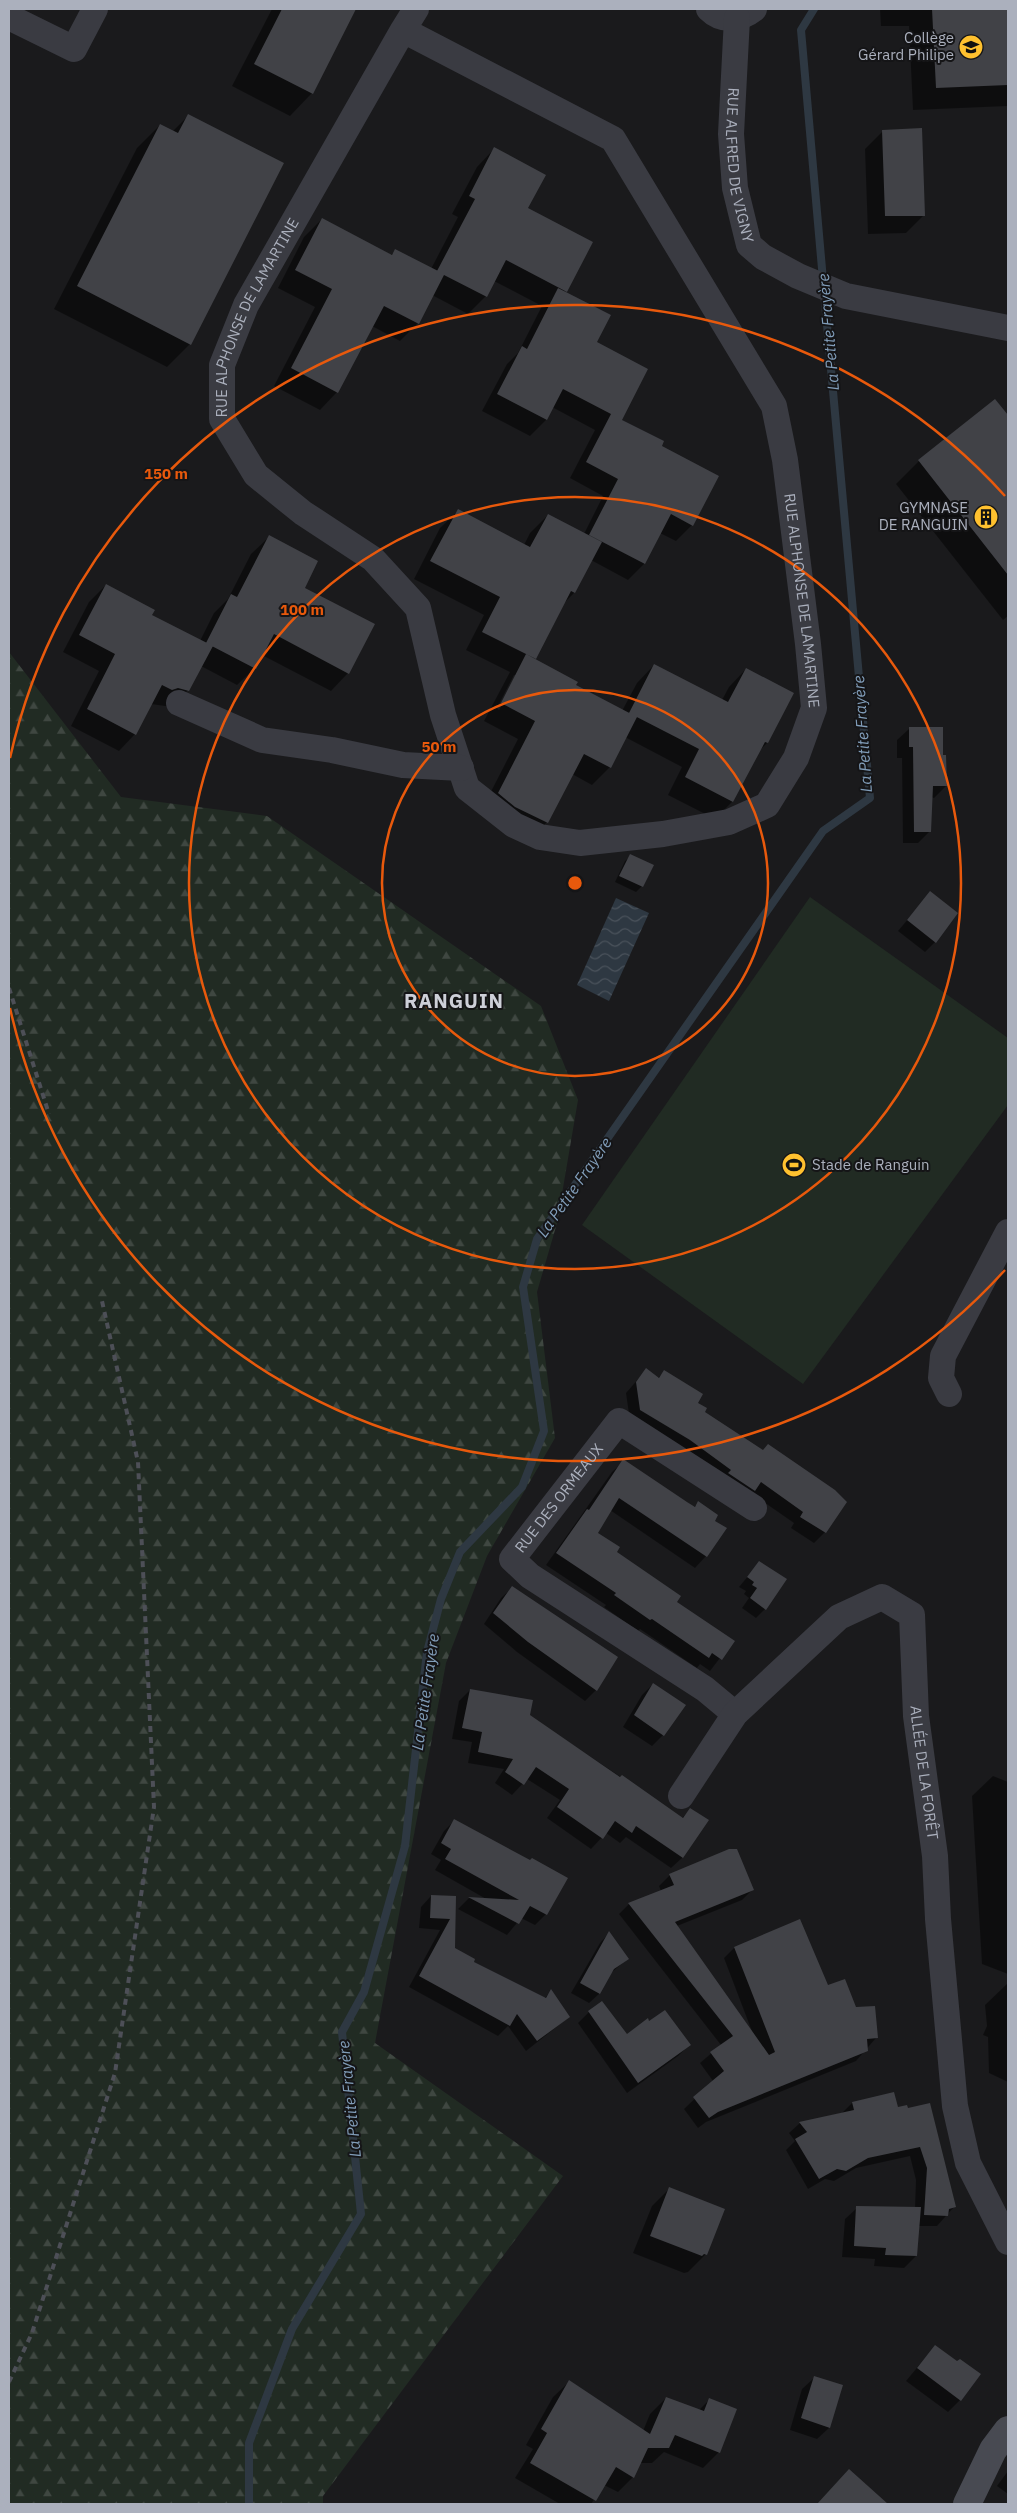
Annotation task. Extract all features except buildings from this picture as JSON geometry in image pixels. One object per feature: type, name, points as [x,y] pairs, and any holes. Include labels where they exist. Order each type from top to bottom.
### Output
[{"type":"main road","points":[[967,2504],[993,2450],[1008,2430]]},
{"type":"street","points":[[9,17],[74,49],[95,9]]},
{"type":"street","points":[[709,9],[719,16],[745,13]]},
{"type":"street","name":"RUE ALFRED DE VIGNY","points":[[745,13],[731,134],[735,188],[749,245],[763,257],[798,276],[846,296],[1008,328]]},
{"type":"street","name":"RUE ALPHONSE DE LAMARTINE","points":[[410,20],[613,139],[774,406],[785,460],[814,708],[796,758],[767,805],[729,822],[663,834],[580,843],[540,837],[514,825],[467,788],[443,715],[418,608],[373,559],[303,513],[256,475],[222,419],[222,365],[246,305],[410,20]]},
{"type":"street","points":[[180,703],[262,740],[332,750],[403,765],[461,768]]},
{"type":"street","points":[[949,1394],[941,1378],[943,1356],[1008,1232]]},
{"type":"street","name":"RUE DES ORMEAUX","points":[[735,1714],[705,1689],[530,1576],[512,1559],[619,1421],[754,1508]]},
{"type":"street","name":"ALLÉE DE LA FORÊT","points":[[681,1796],[735,1714],[839,1617],[882,1597],[912,1615],[916,1716],[934,1856],[955,2106],[968,2163],[1008,2242]]},
{"type":"green space","points":[[9,652],[121,797],[267,816],[541,1006],[578,1100],[557,1223],[537,1292],[555,1438],[487,1556],[446,1663],[375,2043],[563,2176],[323,2496],[323,2504],[9,2504]]},
{"type":"green space","name":"Stade de Ranguin","points":[[810,897],[1008,1038],[1008,1105],[803,1384],[582,1225]]},
{"type":"water","points":[[616,898],[649,913],[609,1001],[577,985]]},
{"type":"waterway","name":"La Petite Frayère","points":[[814,9],[801,30],[823,280]]},
{"type":"waterway","name":"La Petite Frayère","points":[[249,2504],[249,2443],[292,2329],[361,2214],[342,2032],[364,1992],[405,1846],[427,1652],[441,1599],[460,1552],[522,1487],[544,1431],[523,1287],[537,1239],[823,831],[870,798],[824,292]]},
{"type":"railway","points":[[9,988],[49,1114]]},
{"type":"railway","points":[[9,2382],[32,2333],[115,2073],[154,1807],[138,1462],[102,1301]]},
{"type":"place","name":"Collège Gérard Philipe","points":[[971,47]]},
{"type":"place","name":"GYMNASE DE RANGUIN","points":[[986,517]]},
{"type":"place","name":"Stade de Ranguin","points":[[794,1165]]},
{"type":"district","name":"RANGUIN","points":[[454,1001]]}]
